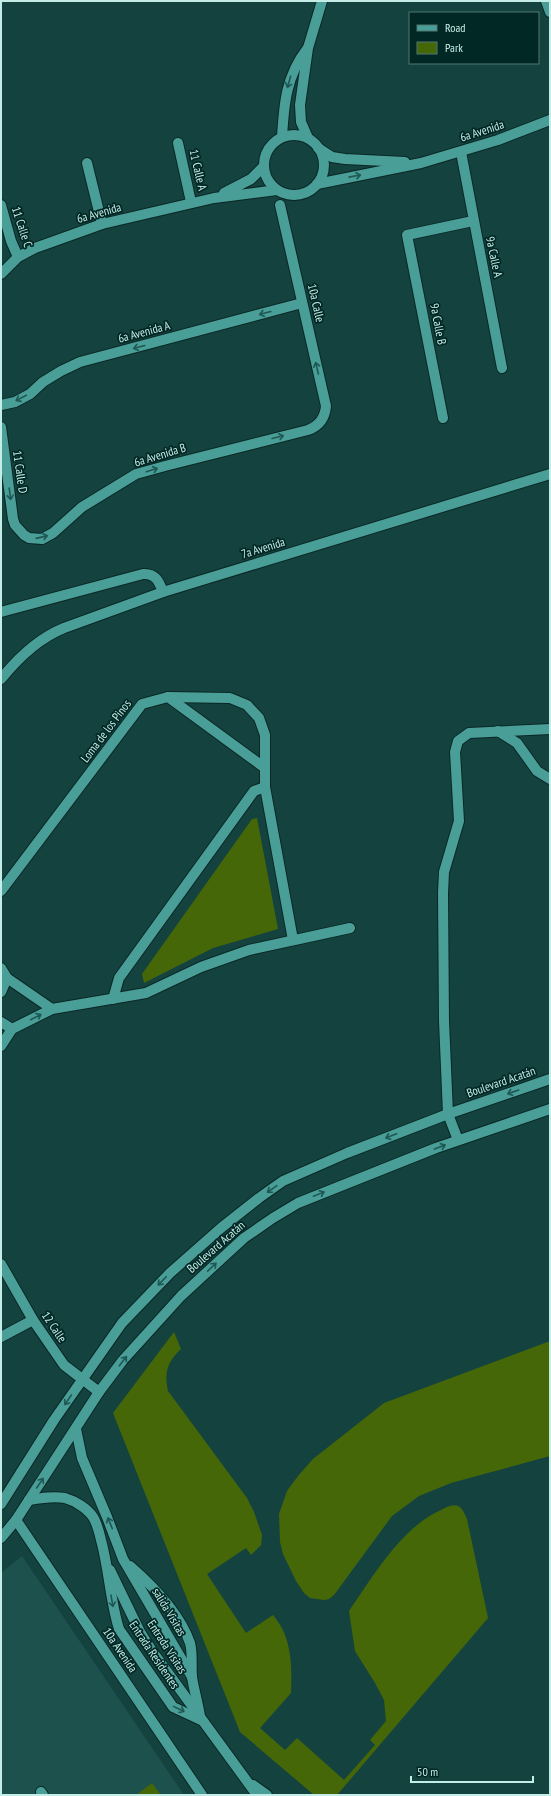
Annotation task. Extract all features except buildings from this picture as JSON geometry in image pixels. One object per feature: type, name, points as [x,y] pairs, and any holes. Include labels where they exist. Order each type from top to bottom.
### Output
[{"type":"street","points":[[308,138],[295,135],[282,137],[274,142],[268,149],[264,166],[266,175],[270,184],[285,194],[302,194],[317,184],[322,176],[324,166],[318,148],[308,138],[299,113],[308,48],[322,1]]},
{"type":"street","points":[[546,1],[550,12]]},
{"type":"street","points":[[282,137],[288,85],[297,63],[308,48]]},
{"type":"street","name":"6a Avenida","points":[[317,184],[421,163],[498,140],[550,120]]},
{"type":"street","name":"11 Calle A","points":[[178,143],[192,202]]},
{"type":"street","name":"6a Avenida","points":[[318,148],[332,157],[345,159],[421,163]]},
{"type":"street","name":"9a Calle A","points":[[461,152],[502,368]]},
{"type":"street","points":[[87,163],[102,224]]},
{"type":"street","name":"6a Avenida","points":[[214,198],[251,179],[264,166]]},
{"type":"street","name":"6a Avenida","points":[[1,274],[18,257],[35,248],[102,224],[192,202],[277,190]]},
{"type":"street","name":"11 Calle C","points":[[1,205],[11,241],[18,257]]},
{"type":"street","name":"10a Calle","points":[[280,206],[326,406]]},
{"type":"street","name":"9a Calle B","points":[[443,418],[407,235],[473,221]]},
{"type":"street","name":"6a Avenida A","points":[[1,405],[15,402],[30,394],[43,382],[80,362],[302,303]]},
{"type":"street","name":"6a Avenida B","points":[[13,519],[15,525],[24,535],[36,539],[48,536],[82,507],[136,474],[308,430],[321,421],[326,406]]},
{"type":"street","name":"11 Calle D","points":[[1,427],[13,519]]},
{"type":"street","name":"7a Avenida","points":[[1,679],[28,651],[52,633],[163,592],[550,474]]},
{"type":"street","points":[[1,612],[143,574],[149,574],[156,578],[163,592]]},
{"type":"street","points":[[168,697],[265,768]]},
{"type":"street","name":"Loma de los Pinos","points":[[1,891],[142,704],[168,697],[230,698],[247,705],[254,710],[263,726],[265,735],[265,787],[293,940]]},
{"type":"street","points":[[458,1140],[448,1114],[444,1021],[443,893],[444,872],[459,821],[455,752],[458,741],[469,733],[550,729]]},
{"type":"street","points":[[498,731],[517,743],[537,772],[550,779]]},
{"type":"street","points":[[113,999],[119,978],[124,971],[254,791],[265,787]]},
{"type":"street","points":[[1,1046],[12,1029],[52,1009],[146,993],[201,966],[249,950],[350,928]]},
{"type":"street","points":[[1,968],[7,978],[52,1009]]},
{"type":"street","points":[[1,992],[7,978]]},
{"type":"street","points":[[1,1022],[12,1029]]},
{"type":"street","name":"Boulevard Acatán","points":[[1,1504],[82,1380],[122,1323],[164,1279],[221,1228],[259,1198],[283,1181],[347,1153],[448,1114],[550,1079]]},
{"type":"street","name":"Boulevard Acatán","points":[[1,1538],[16,1520],[99,1392],[145,1334],[181,1296],[239,1243],[272,1218],[298,1202],[458,1140],[550,1109]]},
{"type":"street","name":"12 Calle","points":[[1,1264],[33,1320],[64,1365],[99,1392]]},
{"type":"street","points":[[1,1337],[33,1320]]},
{"type":"street","name":"salida Visitas","points":[[76,1429],[82,1458],[123,1560],[192,1677]]},
{"type":"street","points":[[29,1500],[50,1497],[66,1499],[85,1508],[96,1522],[107,1562]]},
{"type":"street","name":"10a Avenida","points":[[16,1520],[202,1795]]},
{"type":"street","points":[[123,1560],[143,1577],[172,1611],[182,1626],[190,1644],[192,1677],[201,1720]]},
{"type":"street","name":"Entrada Visitas","points":[[107,1562],[140,1632],[201,1720],[249,1781]]},
{"type":"street","name":"Entrada Residentes","points":[[107,1562],[119,1629],[173,1707],[201,1720]]},
{"type":"street","points":[[249,1781],[258,1795]]},
{"type":"street","points":[[249,1781],[267,1795]]},
{"type":"shaded area","points":[[22,1556],[184,1795],[1,1795],[1,1573]]},
{"type":"green space","points":[[257,818],[278,929],[213,948],[144,983],[142,974],[252,819]]},
{"type":"green space","points":[[174,1332],[181,1349],[172,1359],[168,1368],[166,1379],[168,1391],[247,1498],[254,1512],[262,1535],[261,1545],[251,1555],[246,1548],[207,1574],[246,1633],[273,1615],[284,1633],[290,1652],[291,1693],[260,1728],[285,1750],[297,1738],[344,1780],[375,1745],[370,1740],[386,1721],[384,1700],[355,1651],[349,1611],[389,1554],[413,1528],[445,1508],[456,1505],[461,1508],[467,1519],[488,1618],[337,1795],[314,1795],[240,1732],[113,1413]]},
{"type":"green space","points":[[550,1341],[550,1456],[451,1483],[419,1496],[392,1516],[334,1595],[329,1599],[324,1600],[310,1598],[304,1593],[296,1581],[283,1554],[280,1542],[279,1514],[287,1491],[313,1459],[384,1403]]},
{"type":"green space","points":[[152,1783],[161,1795],[136,1795]]}]
